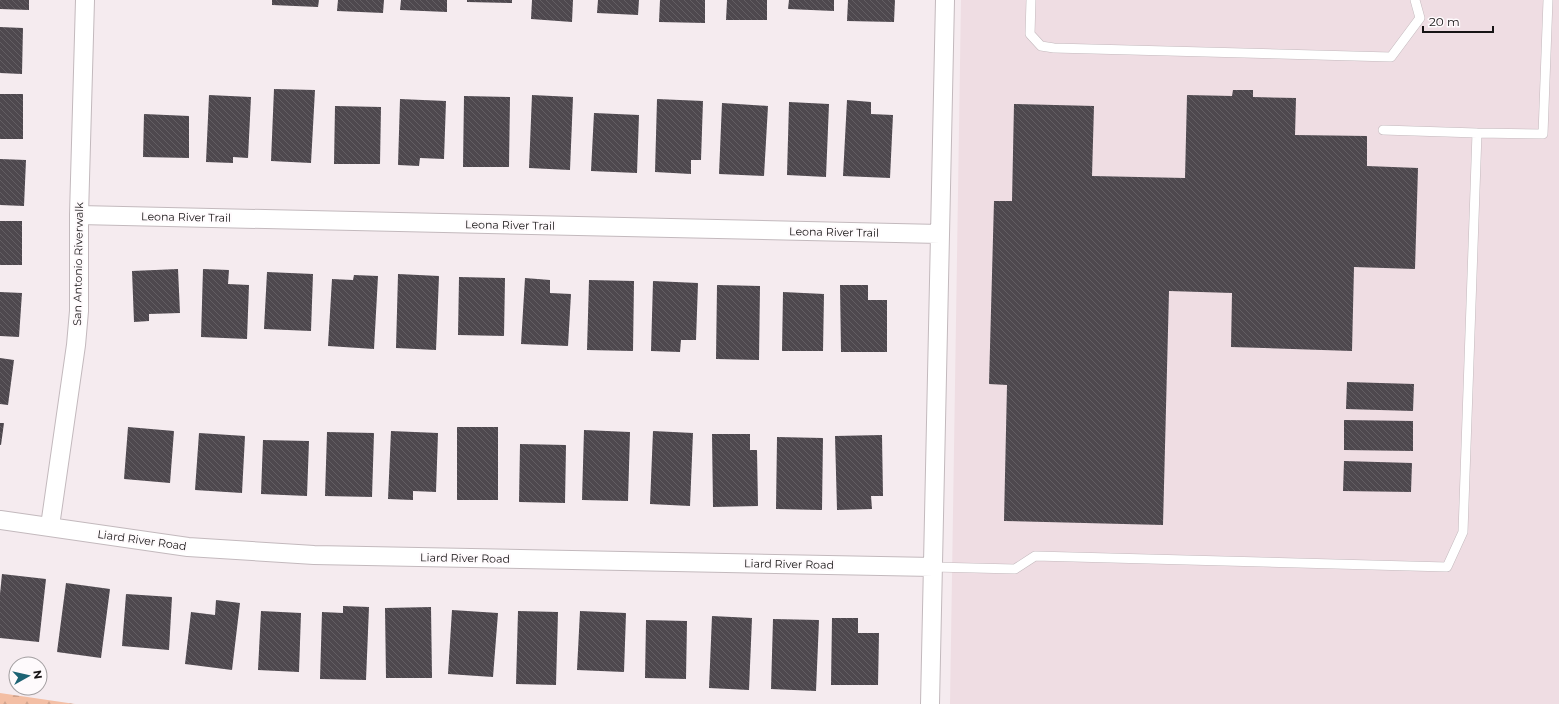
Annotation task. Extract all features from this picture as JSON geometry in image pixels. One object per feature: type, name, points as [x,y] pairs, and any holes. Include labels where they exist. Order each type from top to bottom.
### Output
[{"type":"street","name":"San Antonio Riverwalk","points":[[50,526],[76,346],[79,311],[79,215],[84,0]]},
{"type":"street","points":[[930,704],[945,0]]},
{"type":"street","name":"Leona River Trail","points":[[79,215],[940,234]]},
{"type":"street","name":"Liard River Road","points":[[0,520],[188,547],[314,555],[933,567]]},
{"type":"lane","points":[[1031,0],[1030,34],[1041,46],[1054,48],[1391,57],[1420,18],[1415,0]]},
{"type":"lane","points":[[1383,130],[1543,134],[1548,0]]},
{"type":"lane","points":[[933,567],[1015,569],[1035,556],[1447,566],[1463,532],[1477,133]]},
{"type":"shaded area","points":[[961,0],[1559,0],[1559,704],[950,704]]},
{"type":"green space","points":[[0,693],[8,694],[8,696],[20,696],[75,704],[0,704]]},
{"type":"building","points":[[0,0],[29,0],[29,10],[0,9]]},
{"type":"building","points":[[272,0],[319,0],[318,7],[272,5]]},
{"type":"building","points":[[338,0],[384,0],[383,13],[337,11]]},
{"type":"building","points":[[401,0],[447,0],[447,12],[400,10]]},
{"type":"building","points":[[467,0],[512,0],[512,3],[467,2]]},
{"type":"building","points":[[532,0],[573,0],[572,22],[531,19]]},
{"type":"building","points":[[598,0],[639,0],[638,15],[597,13]]},
{"type":"building","points":[[660,0],[705,0],[705,23],[659,22]]},
{"type":"building","points":[[727,0],[767,0],[767,20],[726,20]]},
{"type":"building","points":[[789,0],[834,0],[834,11],[788,9]]},
{"type":"building","points":[[848,0],[895,0],[894,22],[847,21]]},
{"type":"building","points":[[0,27],[23,28],[22,74],[0,73]]},
{"type":"building","points":[[274,89],[315,90],[311,163],[271,161]]},
{"type":"building","points":[[1233,90],[1253,90],[1253,97],[1296,98],[1295,135],[1367,136],[1367,166],[1418,168],[1415,269],[1354,267],[1352,351],[1231,347],[1232,293],[1169,291],[1163,525],[1004,521],[1007,385],[989,384],[994,201],[1012,201],[1014,104],[1094,106],[1092,176],[1185,178],[1187,95],[1232,96]]},
{"type":"building","points":[[0,94],[23,94],[23,139],[0,139]]},
{"type":"building","points":[[209,95],[251,97],[248,158],[233,157],[233,163],[206,162]]},
{"type":"building","points":[[532,95],[573,97],[570,170],[529,168]]},
{"type":"building","points":[[464,96],[510,97],[509,167],[463,167]]},
{"type":"building","points":[[400,99],[446,101],[444,159],[420,158],[419,166],[398,165]]},
{"type":"building","points":[[657,99],[703,101],[701,160],[691,160],[691,174],[655,172]]},
{"type":"building","points":[[847,100],[871,102],[871,114],[893,115],[890,178],[843,176]]},
{"type":"building","points":[[789,102],[829,104],[826,177],[787,175]]},
{"type":"building","points":[[722,103],[768,106],[764,176],[719,174]]},
{"type":"building","points":[[335,106],[381,107],[380,164],[334,164]]},
{"type":"building","points":[[594,113],[639,115],[637,173],[591,171]]},
{"type":"building","points":[[144,114],[189,116],[189,158],[143,157]]},
{"type":"building","points":[[0,159],[26,160],[24,206],[0,205]]},
{"type":"building","points":[[0,221],[22,221],[22,265],[0,265]]},
{"type":"building","points":[[178,269],[180,313],[149,314],[149,321],[134,322],[132,271]]},
{"type":"building","points":[[203,269],[229,270],[228,284],[249,285],[247,339],[201,337]]},
{"type":"building","points":[[267,272],[313,274],[311,331],[264,329]]},
{"type":"building","points":[[398,274],[439,276],[436,350],[396,348]]},
{"type":"building","points":[[354,275],[378,276],[374,349],[328,346],[332,279],[353,280]]},
{"type":"building","points":[[459,277],[505,278],[504,336],[458,335]]},
{"type":"building","points":[[525,278],[550,280],[550,293],[571,294],[568,346],[521,344]]},
{"type":"building","points":[[589,280],[634,281],[633,351],[587,350]]},
{"type":"building","points":[[653,281],[698,283],[696,340],[681,340],[680,352],[651,351]]},
{"type":"building","points":[[717,285],[760,286],[759,360],[716,359]]},
{"type":"building","points":[[840,285],[868,285],[868,300],[887,300],[887,352],[841,352]]},
{"type":"building","points":[[0,292],[22,293],[19,337],[0,336]]},
{"type":"building","points":[[783,292],[824,294],[823,351],[782,351]]},
{"type":"building","points":[[0,358],[14,360],[8,405],[0,404]]},
{"type":"building","points":[[1347,382],[1414,384],[1413,411],[1346,409]]},
{"type":"building","points":[[1344,420],[1413,421],[1413,451],[1344,450]]},
{"type":"building","points":[[0,423],[4,423],[1,445],[0,445]]},
{"type":"building","points":[[128,427],[174,431],[170,483],[124,479]]},
{"type":"building","points":[[457,427],[498,427],[498,500],[457,500]]},
{"type":"building","points":[[584,430],[630,432],[628,501],[582,500]]},
{"type":"building","points":[[391,431],[438,433],[436,492],[413,491],[413,500],[388,499]]},
{"type":"building","points":[[653,431],[693,433],[690,506],[650,504]]},
{"type":"building","points":[[327,432],[374,433],[372,497],[325,496]]},
{"type":"building","points":[[199,433],[245,436],[242,493],[195,490]]},
{"type":"building","points":[[712,434],[750,434],[750,450],[757,450],[758,506],[713,507]]},
{"type":"building","points":[[882,435],[883,496],[871,496],[872,509],[837,510],[835,436]]},
{"type":"building","points":[[777,437],[823,438],[822,510],[776,509]]},
{"type":"building","points":[[263,440],[309,441],[307,496],[261,494]]},
{"type":"building","points":[[520,444],[566,445],[565,503],[519,502]]},
{"type":"building","points":[[1344,461],[1412,463],[1411,492],[1343,491]]},
{"type":"building","points":[[2,574],[46,579],[39,642],[0,638],[0,594]]},
{"type":"building","points":[[66,583],[110,589],[101,658],[57,652]]},
{"type":"building","points":[[126,594],[172,597],[169,650],[122,646]]},
{"type":"building","points":[[216,600],[240,603],[232,670],[185,664],[191,612],[215,615]]},
{"type":"building","points":[[343,606],[369,607],[366,680],[320,679],[322,612],[343,613]]},
{"type":"building","points":[[431,607],[432,678],[386,678],[385,608]]},
{"type":"building","points":[[452,610],[498,613],[493,677],[448,674]]},
{"type":"building","points":[[261,611],[301,613],[299,672],[258,670]]},
{"type":"building","points":[[518,611],[558,612],[556,685],[516,684]]},
{"type":"building","points":[[580,611],[626,613],[624,672],[577,670]]},
{"type":"building","points":[[712,616],[752,618],[749,690],[709,688]]},
{"type":"building","points":[[832,618],[858,618],[858,633],[879,633],[878,685],[831,685]]},
{"type":"building","points":[[773,619],[819,620],[816,691],[771,689]]},
{"type":"building","points":[[646,620],[687,621],[686,679],[645,678]]}]
